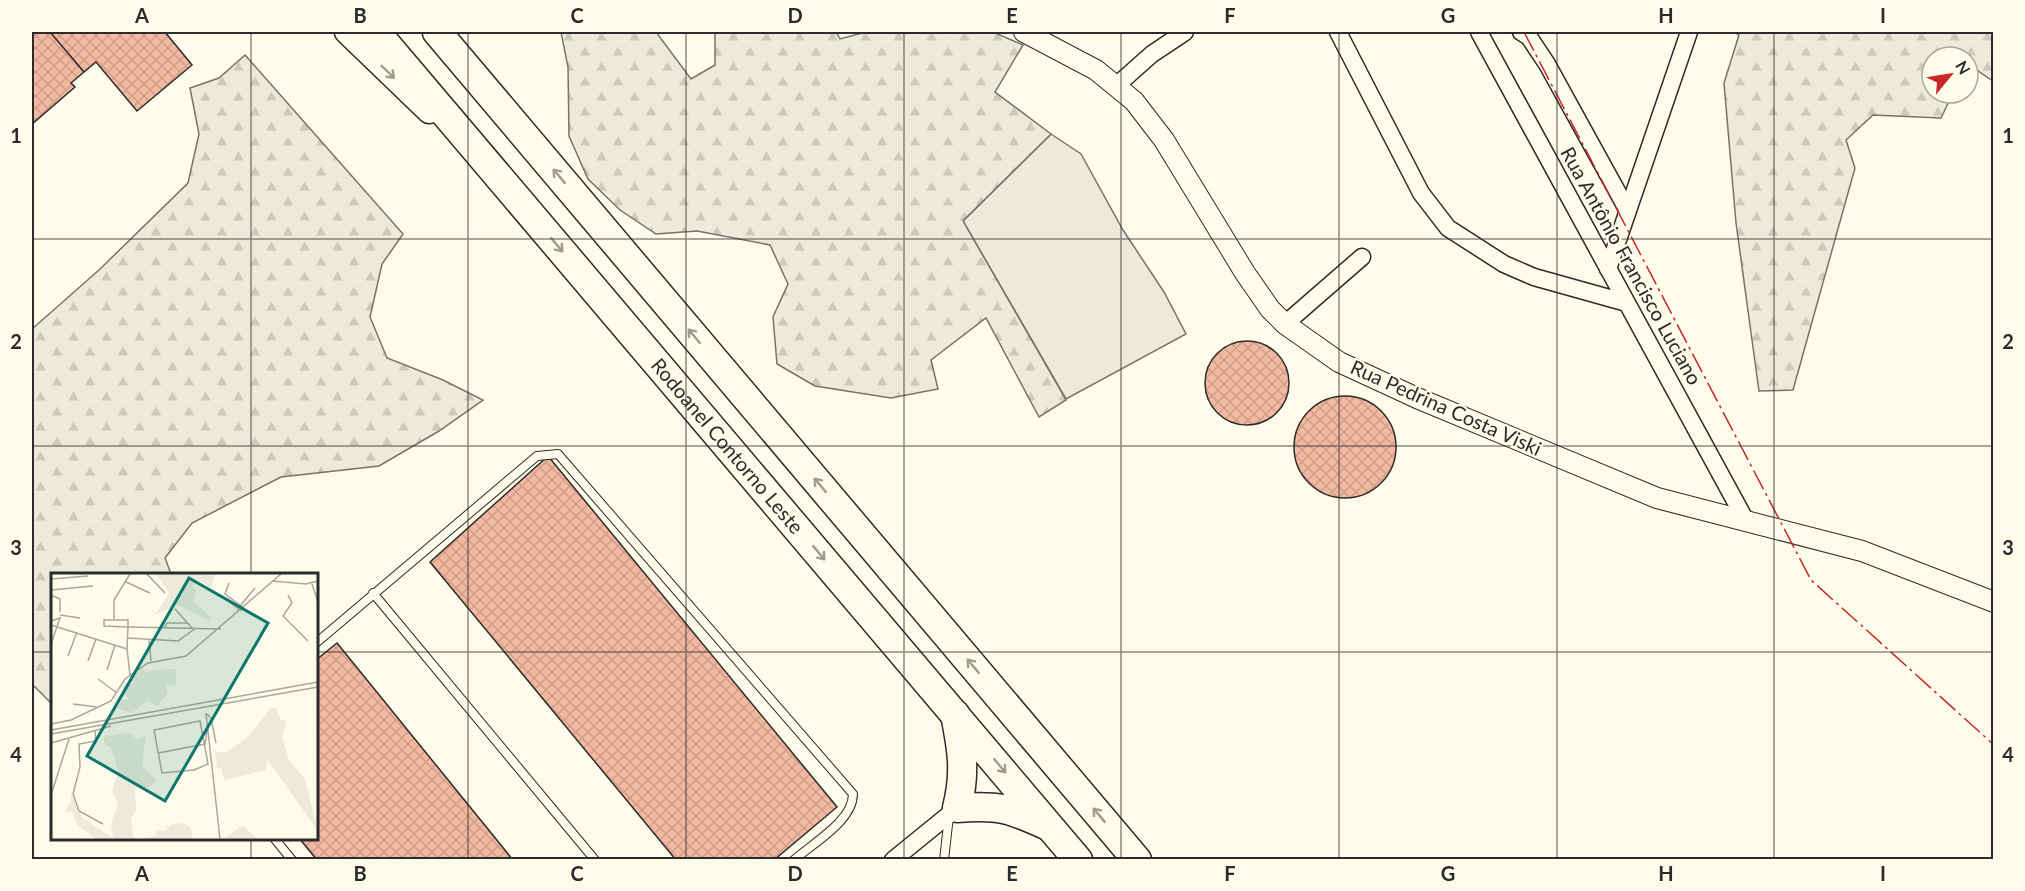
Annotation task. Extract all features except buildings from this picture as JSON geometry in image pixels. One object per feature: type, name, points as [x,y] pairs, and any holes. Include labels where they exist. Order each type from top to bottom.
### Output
[{"type":"highway","name":"Rodoanel Contorno Leste","points":[[376,32],[955,712],[1078,860]]},
{"type":"highway","points":[[437,32],[1137,860]]},
{"type":"highway","points":[[953,812],[963,785],[964,760],[955,712]]},
{"type":"highway","points":[[953,812],[988,806],[1010,809],[1053,828]]},
{"type":"main road","points":[[346,32],[519,200]]},
{"type":"street","name":"Rua Pedrina Costa Viski","points":[[1024,32],[1069,54],[1116,86],[1149,118],[1258,293],[1285,324],[1339,362],[1418,398],[1657,498],[1880,556],[1994,602]]},
{"type":"street","points":[[1116,86],[1132,70],[1185,32]]},
{"type":"street","points":[[1338,32],[1421,193],[1432,212],[1448,228],[1496,259],[1534,277],[1627,303]]},
{"type":"street","points":[[1521,32],[1529,37],[1547,63],[1628,211]]},
{"type":"street","points":[[1608,269],[1689,32]]},
{"type":"street","name":"Rua Antônio Francisco Luciano","points":[[1484,33],[1608,269],[1746,521]]},
{"type":"street","points":[[1285,324],[1362,257]]},
{"type":"street","points":[[893,860],[953,812]]},
{"type":"lane","points":[[318,641],[537,456],[558,454],[853,794],[853,806],[844,818],[794,860]]},
{"type":"lane","points":[[373,593],[595,860]]},
{"type":"lane","points":[[944,860],[953,812]]},
{"type":"lane","points":[[276,840],[292,860]]},
{"type":"green space","points":[[561,32],[656,32],[691,79],[715,65],[715,32],[836,32],[840,39],[866,32],[993,32],[1023,45],[995,92],[1051,134],[963,221],[1066,400],[1039,417],[986,318],[931,360],[938,389],[891,398],[815,386],[777,364],[773,317],[788,284],[770,245],[697,231],[656,234],[620,210],[588,179],[569,136],[568,67]]},
{"type":"green space","points":[[1734,32],[1993,32],[1993,81],[1980,72],[1980,45],[1920,45],[1920,105],[1947,105],[1941,118],[1873,115],[1846,140],[1855,168],[1793,390],[1759,391],[1736,223],[1724,83],[1739,35]]},
{"type":"green space","points":[[245,55],[403,234],[382,264],[370,317],[387,358],[443,380],[483,400],[439,431],[379,466],[281,477],[192,523],[165,558],[171,573],[51,573],[51,703],[32,684],[32,329],[99,270],[188,183],[199,134],[190,88],[219,78]]},
{"type":"green space","points":[[1051,134],[1081,154],[1123,230],[1164,292],[1186,334],[1066,399],[963,221]]},
{"type":"power","points":[[1524,32],[1811,580],[1994,745]]}]
